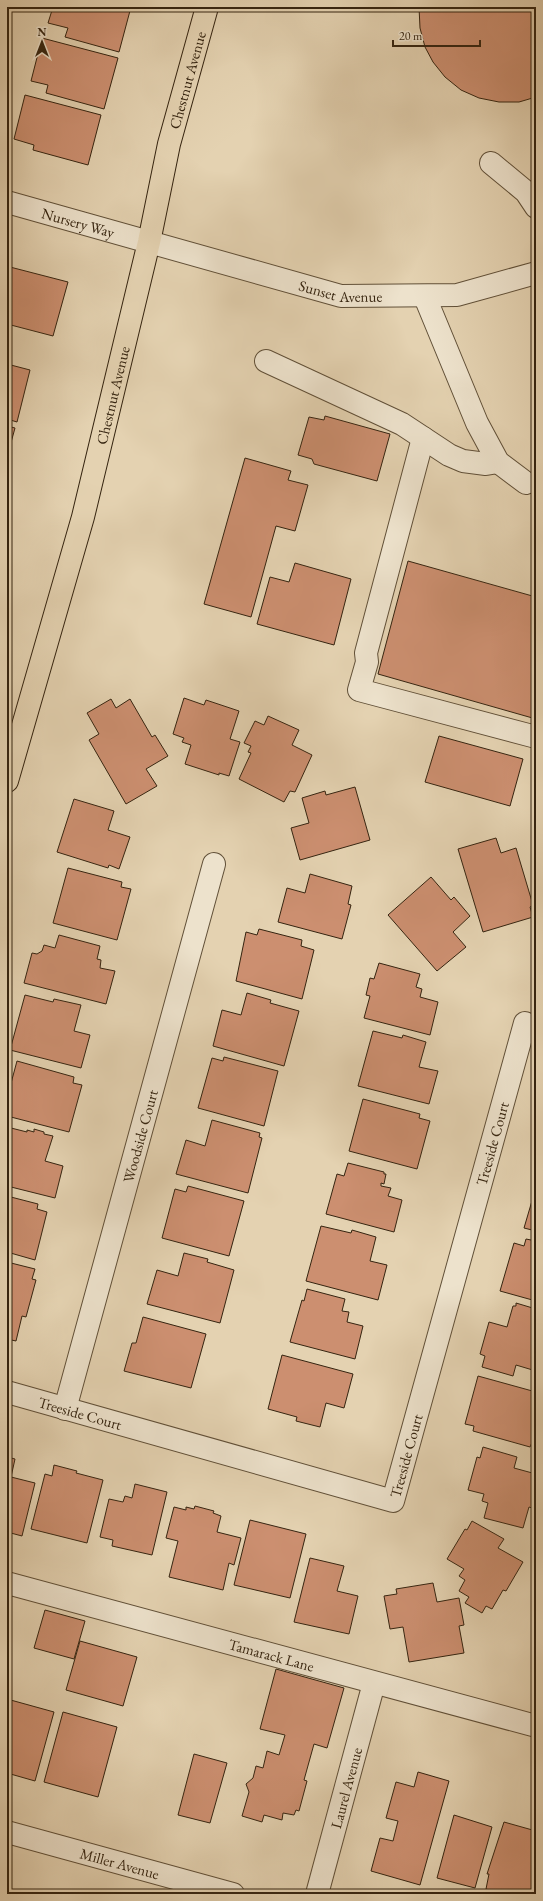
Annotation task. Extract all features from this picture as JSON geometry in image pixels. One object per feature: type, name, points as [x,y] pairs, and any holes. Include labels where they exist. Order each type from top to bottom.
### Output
[{"type":"main road","name":"Chestnut Avenue","points":[[7,781],[83,517],[149,242],[179,102],[207,7]]},
{"type":"street","points":[[491,163],[526,192],[536,207]]},
{"type":"street","name":"Nursery Way","points":[[7,202],[149,242]]},
{"type":"street","name":"Sunset Avenue","points":[[149,242],[340,296],[425,297],[457,295],[536,273]]},
{"type":"street","points":[[425,297],[477,423],[498,462],[526,484]]},
{"type":"street","points":[[266,361],[386,416],[449,455],[463,461],[486,464],[498,462]]},
{"type":"street","points":[[423,438],[366,653],[367,662],[359,690],[536,737]]},
{"type":"street","name":"Woodside Court","points":[[65,1409],[214,864]]},
{"type":"street","name":"Treeside Court","points":[[7,1392],[393,1501],[525,1023]]},
{"type":"street","name":"Tamarack Lane","points":[[7,1584],[536,1726]]},
{"type":"street","name":"Laurel Avenue","points":[[317,1894],[374,1683]]},
{"type":"street","name":"Miller Avenue","points":[[7,1832],[233,1894]]},
{"type":"building","points":[[53,7],[131,7],[119,52],[65,37],[68,28],[48,23]]},
{"type":"building","points":[[419,7],[536,7],[536,97],[519,102],[499,102],[479,98],[461,90],[445,77],[433,62],[425,47],[420,28]]},
{"type":"building","points":[[42,38],[118,58],[104,109],[46,93],[48,85],[31,81]]},
{"type":"building","points":[[25,95],[101,115],[88,165],[33,150],[34,145],[14,139]]},
{"type":"building","points":[[10,267],[68,282],[53,336],[7,324],[7,277]]},
{"type":"building","points":[[7,364],[30,370],[17,422],[7,419]]},
{"type":"building","points":[[325,416],[390,434],[377,481],[314,464],[312,459],[298,455],[309,417],[324,420]]},
{"type":"building","points":[[7,426],[15,428],[7,457]]},
{"type":"building","points":[[245,458],[291,471],[288,480],[308,485],[295,531],[276,526],[251,617],[204,604]]},
{"type":"building","points":[[408,561],[536,597],[536,719],[378,674]]},
{"type":"building","points":[[295,563],[351,579],[334,645],[257,624],[270,577],[289,582]]},
{"type":"building","points":[[184,698],[204,705],[206,700],[239,711],[230,739],[240,742],[229,776],[219,773],[219,775],[185,764],[191,745],[182,742],[184,738],[173,734]]},
{"type":"building","points":[[111,699],[116,708],[130,699],[152,737],[155,735],[168,756],[146,769],[157,786],[126,804],[89,740],[99,734],[87,713]]},
{"type":"building","points":[[268,716],[299,730],[292,745],[312,755],[295,792],[290,791],[284,802],[239,779],[251,753],[248,752],[251,746],[244,743],[255,721],[264,725]]},
{"type":"building","points":[[439,736],[523,759],[510,806],[425,782]]},
{"type":"building","points":[[355,787],[370,840],[300,860],[291,828],[309,823],[302,798],[325,791],[326,795]]},
{"type":"building","points":[[74,799],[114,811],[108,830],[130,837],[119,869],[109,865],[108,868],[57,852]]},
{"type":"building","points":[[496,838],[501,853],[516,848],[533,905],[530,907],[533,917],[483,932],[458,849]]},
{"type":"building","points":[[68,868],[122,882],[121,887],[131,889],[117,940],[53,923]]},
{"type":"building","points":[[310,874],[352,886],[348,904],[351,905],[342,939],[278,922],[287,888],[305,893]]},
{"type":"building","points":[[431,877],[451,900],[454,897],[470,916],[453,932],[466,947],[437,971],[388,915]]},
{"type":"building","points":[[259,929],[302,940],[301,946],[314,950],[302,999],[236,981],[246,932],[257,935]]},
{"type":"building","points":[[59,935],[100,946],[97,959],[101,960],[100,968],[115,971],[106,1004],[24,983],[32,953],[37,954],[42,951],[44,945],[55,948]]},
{"type":"building","points":[[379,963],[420,974],[416,987],[422,989],[420,997],[438,1002],[430,1035],[364,1018],[370,996],[366,995],[370,978],[374,979]]},
{"type":"building","points":[[247,993],[271,1000],[270,1003],[299,1011],[284,1066],[213,1046],[222,1010],[241,1015]]},
{"type":"building","points":[[25,995],[53,1002],[54,999],[81,1005],[74,1031],[90,1035],[81,1068],[10,1050]]},
{"type":"building","points":[[373,1031],[402,1038],[403,1035],[426,1042],[419,1067],[438,1071],[429,1104],[358,1086]]},
{"type":"building","points":[[224,1057],[278,1071],[264,1126],[198,1108],[212,1058],[223,1061]]},
{"type":"building","points":[[17,1061],[74,1077],[73,1083],[82,1085],[69,1132],[7,1116],[7,1098]]},
{"type":"building","points":[[363,1099],[420,1114],[419,1118],[430,1121],[417,1169],[349,1151]]},
{"type":"building","points":[[212,1120],[260,1133],[259,1137],[262,1138],[248,1193],[176,1174],[186,1140],[205,1146]]},
{"type":"building","points":[[7,1127],[27,1132],[27,1130],[34,1132],[34,1129],[44,1132],[44,1134],[53,1136],[45,1161],[63,1166],[55,1198],[7,1186]]},
{"type":"building","points":[[348,1163],[384,1172],[384,1174],[386,1174],[384,1184],[381,1183],[381,1186],[391,1188],[388,1196],[402,1200],[394,1232],[326,1214],[337,1174],[344,1176]]},
{"type":"building","points":[[188,1186],[244,1201],[229,1256],[162,1238],[175,1189],[186,1192]]},
{"type":"building","points":[[534,1194],[536,1195],[536,1231],[524,1228]]},
{"type":"building","points":[[7,1196],[38,1204],[37,1209],[47,1212],[35,1260],[7,1252]]},
{"type":"building","points":[[321,1226],[351,1233],[352,1230],[376,1237],[370,1261],[387,1265],[378,1300],[306,1281]]},
{"type":"building","points":[[526,1239],[536,1241],[536,1301],[500,1291],[514,1243],[524,1246]]},
{"type":"building","points":[[184,1253],[208,1259],[207,1262],[234,1270],[220,1323],[147,1304],[157,1270],[178,1276]]},
{"type":"building","points":[[7,1262],[35,1269],[32,1279],[36,1280],[26,1317],[22,1316],[16,1341],[7,1339]]},
{"type":"building","points":[[307,1289],[345,1299],[342,1311],[349,1312],[347,1322],[363,1326],[355,1359],[290,1342],[302,1300],[304,1301]]},
{"type":"building","points":[[516,1303],[536,1309],[536,1371],[516,1365],[513,1376],[482,1367],[485,1356],[480,1354],[489,1322],[507,1327],[513,1306],[516,1306]]},
{"type":"building","points":[[143,1317],[206,1334],[191,1388],[124,1371],[132,1343],[136,1343]]},
{"type":"building","points":[[282,1355],[353,1374],[344,1408],[326,1403],[320,1427],[296,1421],[297,1417],[268,1409]]},
{"type":"building","points":[[478,1376],[536,1392],[536,1425],[534,1432],[536,1433],[530,1447],[473,1431],[474,1426],[465,1424]]},
{"type":"building","points":[[483,1447],[517,1457],[514,1468],[536,1474],[536,1493],[532,1508],[529,1507],[523,1528],[484,1518],[488,1503],[482,1501],[484,1494],[468,1490],[477,1457],[480,1458]]},
{"type":"building","points":[[7,1457],[15,1459],[11,1477],[35,1483],[22,1536],[7,1532]]},
{"type":"building","points":[[54,1465],[77,1471],[76,1473],[103,1480],[87,1543],[31,1529],[45,1474],[52,1476]]},
{"type":"building","points":[[135,1484],[167,1492],[152,1555],[112,1546],[113,1540],[100,1537],[109,1499],[123,1502],[125,1496],[132,1498]]},
{"type":"building","points":[[195,1506],[214,1511],[213,1513],[221,1516],[217,1532],[241,1538],[234,1565],[229,1563],[223,1590],[169,1577],[178,1541],[166,1538],[174,1507],[186,1510],[186,1507],[194,1509]]},
{"type":"building","points":[[250,1520],[306,1534],[290,1598],[234,1585]]},
{"type":"building","points":[[472,1521],[504,1539],[498,1548],[523,1562],[506,1591],[503,1590],[492,1609],[486,1606],[482,1613],[465,1603],[469,1597],[459,1591],[465,1580],[459,1576],[464,1569],[447,1559],[465,1529],[467,1530]]},
{"type":"building","points":[[310,1558],[344,1566],[337,1591],[358,1596],[349,1634],[294,1622]]},
{"type":"building","points":[[433,1583],[437,1602],[459,1598],[464,1625],[459,1626],[464,1653],[409,1662],[403,1627],[390,1629],[384,1596],[397,1594],[396,1589]]},
{"type":"building","points":[[45,1610],[85,1621],[74,1659],[34,1648]]},
{"type":"building","points":[[80,1641],[137,1657],[123,1706],[66,1690]]},
{"type":"building","points":[[276,1669],[344,1688],[327,1748],[314,1744],[304,1780],[307,1781],[299,1811],[296,1810],[294,1815],[283,1813],[282,1820],[264,1815],[262,1822],[242,1816],[249,1792],[246,1784],[253,1778],[256,1766],[263,1768],[267,1751],[279,1755],[285,1735],[260,1729]]},
{"type":"building","points":[[7,1699],[54,1712],[35,1781],[7,1773]]},
{"type":"building","points":[[63,1712],[117,1727],[98,1797],[44,1782]]},
{"type":"building","points":[[194,1754],[227,1763],[210,1823],[178,1815]]},
{"type":"building","points":[[418,1772],[449,1781],[420,1885],[371,1871],[380,1838],[393,1841],[398,1821],[386,1818],[396,1782],[414,1787]]},
{"type":"building","points":[[454,1815],[492,1827],[475,1888],[437,1878]]},
{"type":"building","points":[[504,1822],[536,1831],[536,1876],[531,1894],[503,1894],[486,1889],[489,1874],[487,1874]]}]
